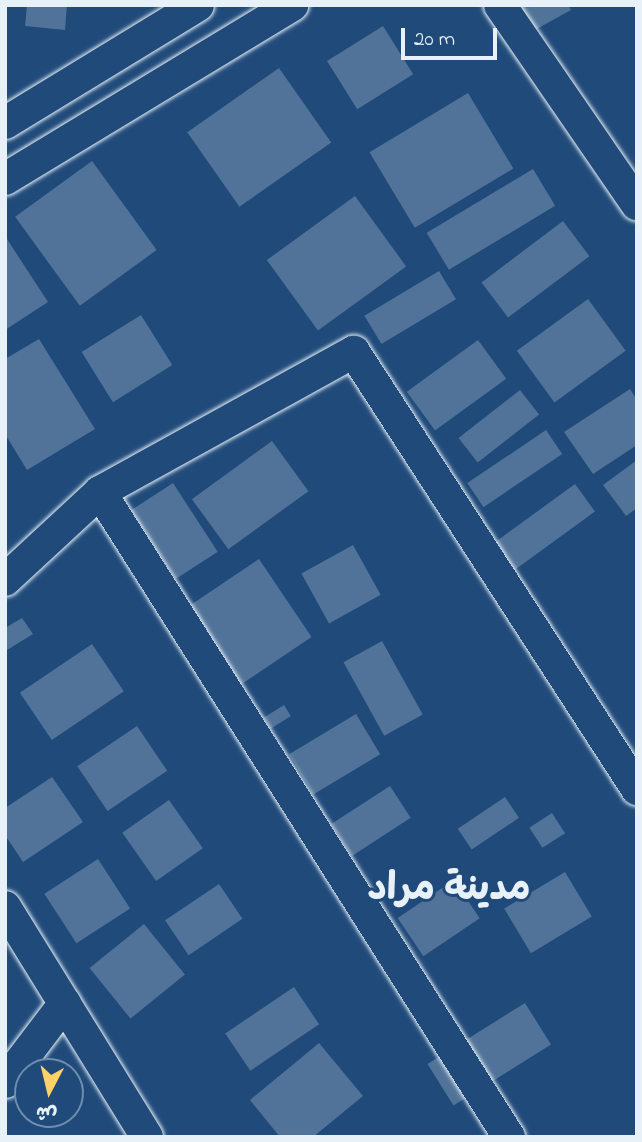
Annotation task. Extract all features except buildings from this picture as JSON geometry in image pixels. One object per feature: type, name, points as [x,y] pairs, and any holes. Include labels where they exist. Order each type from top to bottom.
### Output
[{"type":"street","points":[[5,123],[198,5]]},
{"type":"street","points":[[5,179],[292,5]]},
{"type":"street","points":[[500,5],[626,164],[637,204]]},
{"type":"street","points":[[5,580],[100,492],[354,352],[637,789]]},
{"type":"street","points":[[100,492],[509,1137]]},
{"type":"street","points":[[5,907],[147,1137]]},
{"type":"street","points":[[5,1082],[65,1003]]},
{"type":"district","name":"مدينة مراد","points":[[449,891]]}]
